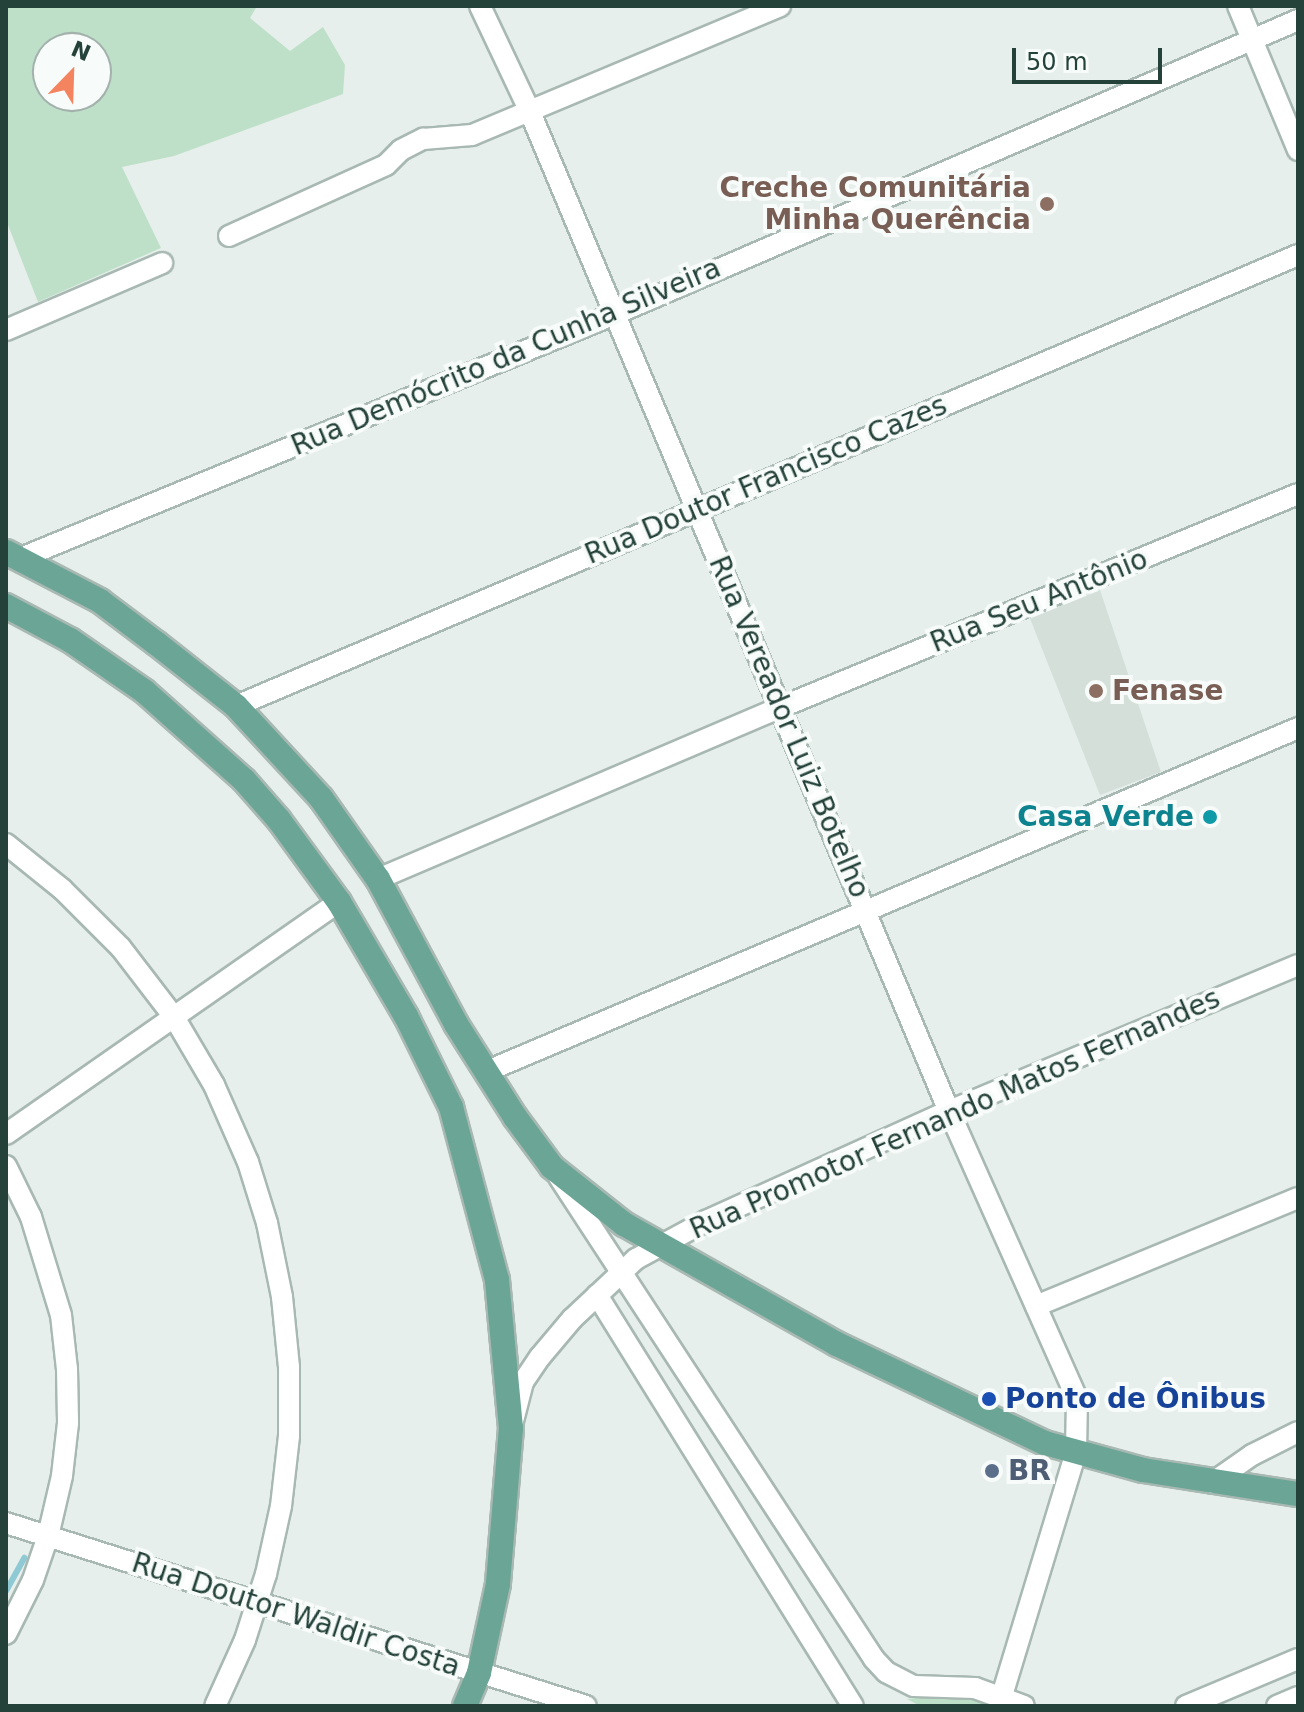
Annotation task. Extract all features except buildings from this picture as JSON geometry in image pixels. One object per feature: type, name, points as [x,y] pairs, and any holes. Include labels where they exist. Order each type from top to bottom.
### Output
[{"type":"main road","points":[[13,555],[100,601],[236,706],[321,798],[378,879],[485,1072],[552,1167],[624,1224],[768,1308],[926,1389],[1045,1443],[1212,1483],[1298,1494]]},
{"type":"main road","points":[[6,606],[70,640],[144,691],[206,743],[279,820],[339,902],[406,1016],[451,1107],[497,1280],[511,1428],[498,1584],[479,1673],[465,1706]]},
{"type":"street","name":"Rua Vereador Luiz Botelho","points":[[480,6],[530,112],[949,1111],[1077,1399],[1076,1452],[1002,1695]]},
{"type":"street","points":[[229,236],[386,165],[401,150],[423,139],[472,135],[780,6]]},
{"type":"street","points":[[1238,6],[1298,150]]},
{"type":"street","name":"Rua Demócrito da Cunha Silveira","points":[[13,555],[615,314],[1298,20]]},
{"type":"street","name":"Rua Doutor Francisco Cazes","points":[[236,706],[1298,255]]},
{"type":"street","points":[[6,330],[162,263]]},
{"type":"street","name":"Rua Seu Antônio","points":[[378,879],[779,708],[1298,494]]},
{"type":"street","points":[[485,1072],[1298,728]]},
{"type":"street","points":[[6,844],[62,889],[121,948],[174,1017],[214,1085],[248,1162],[267,1223],[282,1297],[289,1367],[289,1436],[281,1506],[258,1602],[215,1706]]},
{"type":"street","points":[[6,1134],[339,902]]},
{"type":"street","name":"Rua Promotor Fernando Matos Fernandes","points":[[511,1428],[523,1382],[555,1338],[622,1271],[661,1245],[949,1111],[1298,965]]},
{"type":"street","points":[[6,1166],[31,1217],[48,1263],[61,1315],[67,1369],[64,1463],[48,1536],[33,1580],[6,1634]]},
{"type":"street","points":[[552,1167],[874,1659],[900,1681],[914,1686],[963,1686],[1002,1695],[1024,1706]]},
{"type":"street","points":[[1036,1306],[1298,1198]]},
{"type":"street","points":[[597,1295],[853,1706]]},
{"type":"street","points":[[1212,1483],[1252,1455],[1298,1432]]},
{"type":"street","name":"Rua Doutor Waldir Costa","points":[[6,1523],[586,1706]]},
{"type":"street","points":[[1186,1706],[1298,1659]]},
{"type":"street","points":[[1277,1706],[1298,1697]]},
{"type":"shaded area","name":"Fenase","points":[[1098,584],[1161,772],[1100,795],[1027,611]]},
{"type":"green space","points":[[6,6],[257,6],[250,18],[290,51],[323,27],[345,65],[343,94],[174,156],[122,167],[161,248],[38,302],[6,220]]},
{"type":"green space","points":[[941,1695],[971,1696],[1001,1706],[920,1706],[907,1699]]},
{"type":"waterway","points":[[6,1591],[24,1558]]},
{"type":"place","name":"Creche Comunitária Minha Querência","points":[[1047,204]]},
{"type":"place","name":"Fenase","points":[[1096,691]]},
{"type":"place","name":"Casa Verde","points":[[1210,817]]},
{"type":"place","name":"Ponto de Ônibus","points":[[989,1399]]},
{"type":"place","name":"BR","points":[[992,1471]]}]
